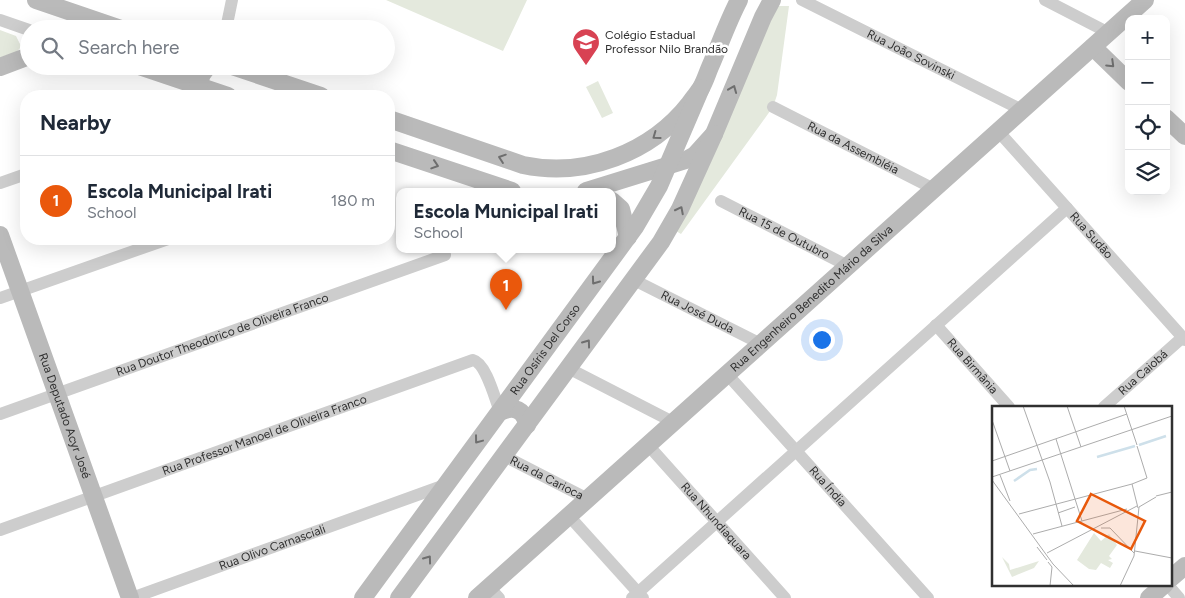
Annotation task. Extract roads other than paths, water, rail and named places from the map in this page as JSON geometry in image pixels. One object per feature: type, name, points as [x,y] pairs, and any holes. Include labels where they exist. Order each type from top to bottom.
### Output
[{"type":"street","points":[[36,0],[95,20]]},
{"type":"street","points":[[228,20],[232,0]]},
{"type":"street","points":[[395,121],[523,165],[537,168],[576,168],[625,154],[658,135],[674,122],[701,88],[740,0]]},
{"type":"street","points":[[399,598],[634,280],[671,226],[689,191],[751,44],[772,0]]},
{"type":"street","name":"Rua João Sovinski","points":[[802,0],[1022,110]]},
{"type":"street","points":[[1045,0],[1109,33]]},
{"type":"street","name":"Rua Engenheiro Benedito Mário da Silva","points":[[488,594],[569,516],[1145,0]]},
{"type":"street","points":[[0,20],[20,27]]},
{"type":"street","points":[[1093,47],[1125,78]]},
{"type":"street","points":[[0,67],[20,59]]},
{"type":"street","points":[[159,75],[194,90]]},
{"type":"street","points":[[196,90],[202,75]]},
{"type":"street","points":[[259,75],[303,90]]},
{"type":"street","name":"Rua Osíris Del Corso","points":[[363,598],[628,237],[651,202],[701,88]]},
{"type":"street","name":"Rua da Assembléia","points":[[773,106],[934,189]]},
{"type":"street","points":[[1170,122],[1185,136]]},
{"type":"street","name":"Rua Sudão","points":[[998,131],[1184,338]]},
{"type":"street","points":[[596,188],[686,160],[695,155],[714,134]]},
{"type":"street","points":[[395,152],[503,188]]},
{"type":"street","points":[[395,159],[406,156]]},
{"type":"street","points":[[0,183],[20,176]]},
{"type":"street","name":"Rua 15 de Outubro","points":[[721,201],[848,266]]},
{"type":"street","points":[[616,205],[621,209],[624,217],[628,237]]},
{"type":"street","points":[[569,516],[638,596],[717,522],[1067,208]]},
{"type":"street","name":"Rua Deputado Acyr José","points":[[0,235],[131,598]]},
{"type":"street","points":[[0,298],[151,245]]},
{"type":"street","name":"Rua Doutor Theodorico de Oliveira Franco","points":[[0,414],[444,255]]},
{"type":"street","name":"Rua José Duda","points":[[634,280],[761,344]]},
{"type":"street","name":"Rua Birmânia","points":[[936,325],[1008,406]]},
{"type":"street","name":"Rua Caiobá","points":[[1105,406],[1184,338]]},
{"type":"street","name":"Rua Professor Manoel de Oliveira Franco","points":[[0,530],[473,360],[478,361],[484,369],[500,412]]},
{"type":"street","points":[[568,368],[673,422]]},
{"type":"street","name":"Rua Índia","points":[[727,374],[928,598]]},
{"type":"street","points":[[525,378],[524,385],[527,392],[533,397],[540,399],[548,397]]},
{"type":"street","points":[[500,412],[507,408],[521,411],[526,418],[527,425]]},
{"type":"street","name":"Rua Nhundiaquara","points":[[648,446],[786,598]]},
{"type":"street","name":"Rua da Carioca","points":[[504,456],[588,499]]},
{"type":"street","name":"Rua Olivo Carnasciali","points":[[131,598],[445,485]]},
{"type":"street","points":[[413,497],[422,502],[427,510]]},
{"type":"street","points":[[1172,577],[1185,566]]},
{"type":"street","points":[[1149,598],[1164,586]]},
{"type":"street","points":[[1168,586],[1179,598]]},
{"type":"place","name":"Colégio Estadual Professor Nilo Brandão","points":[[586,66]]},
{"type":"place","name":"Escola Municipal Irati","points":[[506,310]]}]
